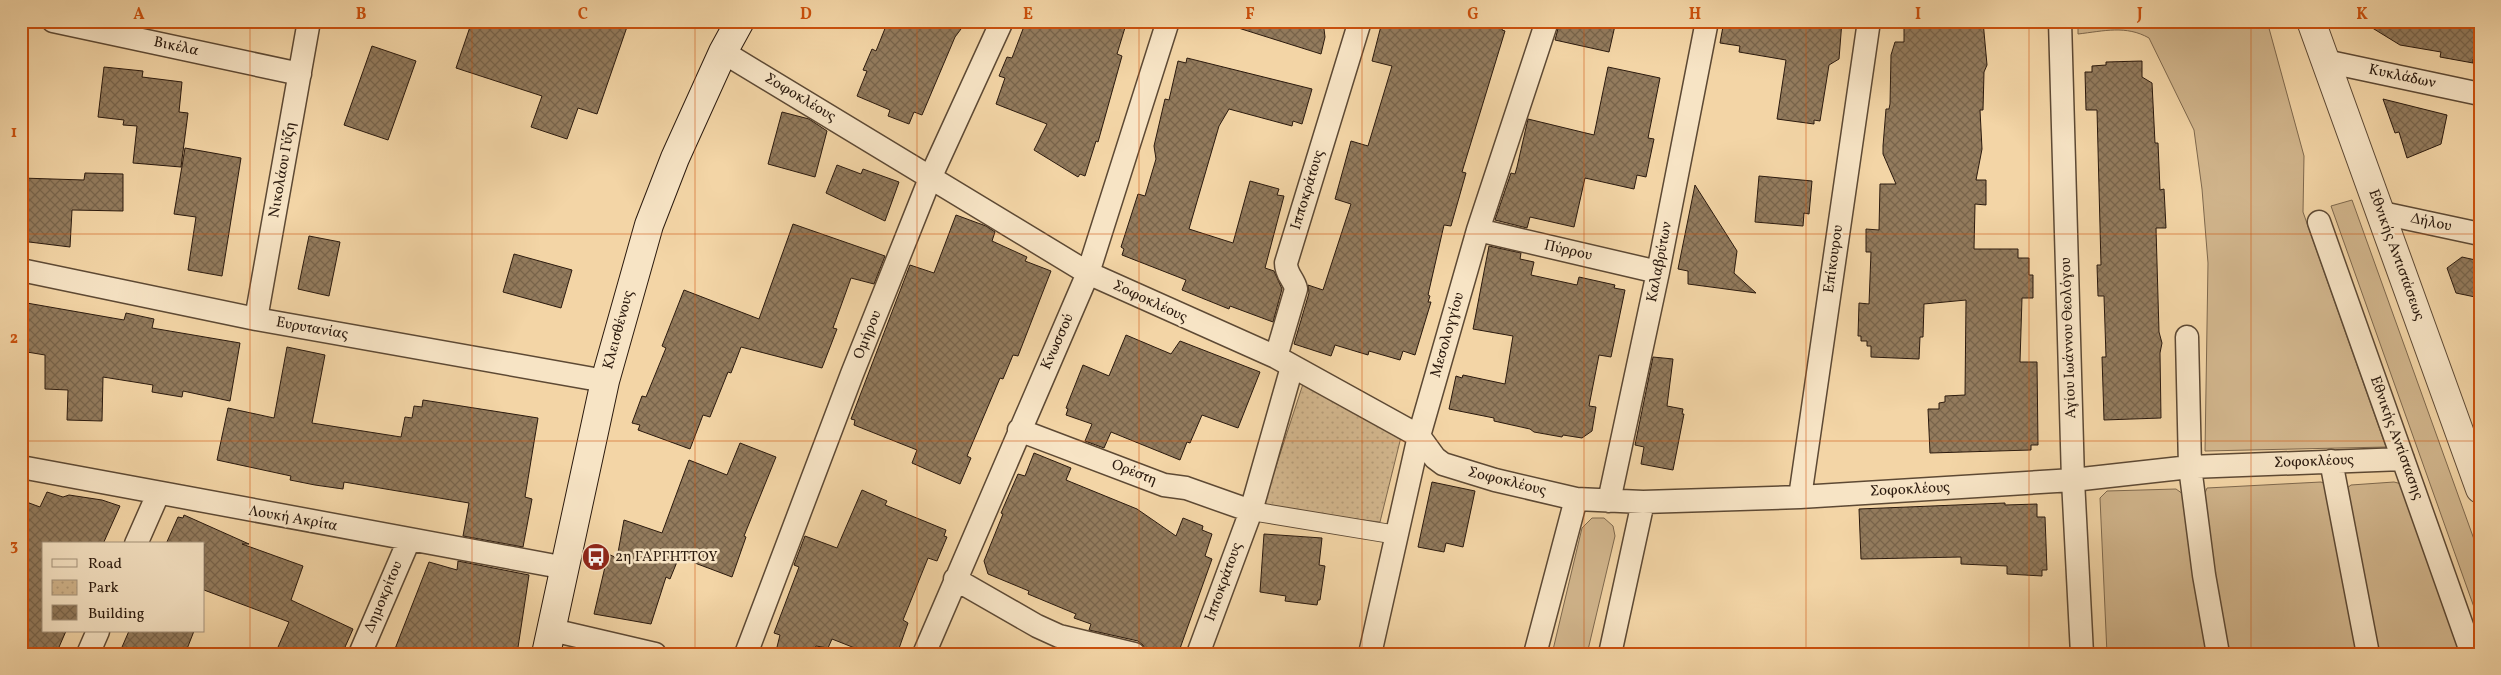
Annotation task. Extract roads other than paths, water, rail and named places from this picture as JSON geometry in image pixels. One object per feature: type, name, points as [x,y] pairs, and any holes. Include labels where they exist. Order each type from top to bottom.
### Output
[{"type":"main road","name":"Κλεισθένους","points":[[549,642],[605,381],[637,263],[658,199],[723,52],[740,21]]},
{"type":"main road","name":"Εθνικής Αντιστάσεως","points":[[2311,21],[2478,478]]},
{"type":"street","name":"Βικέλα","points":[[53,21],[138,30],[300,74]]},
{"type":"street","name":"Νικολάου Γύζη","points":[[256,318],[309,21]]},
{"type":"street","name":"Ομήρου","points":[[746,654],[849,383],[931,176],[1002,21]]},
{"type":"street","name":"Κνωσσού","points":[[924,654],[1088,273],[1168,21]]},
{"type":"street","name":"Ιπποκράτους","points":[[1198,654],[1251,510],[1284,362],[1296,289],[1295,283],[1287,275],[1286,263],[1360,21]]},
{"type":"street","name":"Μεσολογγίου","points":[[1370,654],[1419,436],[1478,230],[1547,21]]},
{"type":"street","name":"Καλαβρύτων","points":[[1609,501],[1658,272],[1707,21]]},
{"type":"street","name":"Επίκουρου","points":[[1800,497],[1869,21]]},
{"type":"street","name":"Αγίου Ιωάννου Θεολόγου","points":[[2060,21],[2073,480],[2082,654]]},
{"type":"street","name":"Σοφοκλέους","points":[[723,52],[931,176],[1088,273],[1284,362],[1419,436],[1435,458],[1443,464],[1495,480],[1576,499],[1643,502],[1800,497],[2073,480],[2190,467],[2403,459]]},
{"type":"street","name":"Κυκλάδων","points":[[2325,61],[2480,94]]},
{"type":"street","name":"Δήλου","points":[[2382,214],[2480,234]]},
{"type":"street","name":"Εθνικής Αντίστασης","points":[[2319,222],[2472,654]]},
{"type":"street","name":"Πύρρου","points":[[1478,230],[1658,272]]},
{"type":"street","name":"Ευρυτανίας","points":[[21,270],[256,318],[605,381]]},
{"type":"street","points":[[2187,338],[2190,467],[2204,575],[2218,654]]},
{"type":"street","name":"Ορέστη","points":[[1019,430],[1164,485],[1186,488],[1251,510]]},
{"type":"street","points":[[2331,462],[2368,654]]},
{"type":"street","name":"Λουκή Ακρίτα","points":[[21,467],[158,494],[566,568]]},
{"type":"street","points":[[137,542],[158,494]]},
{"type":"street","points":[[1535,654],[1576,499]]},
{"type":"street","points":[[1610,654],[1643,502]]},
{"type":"street","points":[[1251,510],[1397,535]]},
{"type":"street","name":"Δημοκρίτου","points":[[360,654],[409,540]]},
{"type":"street","points":[[955,580],[1058,636],[1134,654]]},
{"type":"street","points":[[88,654],[98,632]]},
{"type":"street","points":[[549,642],[655,654]]},
{"type":"place","name":"2η ΓΑΡΓΗΤΤΟΥ","points":[[596,557]]}]
